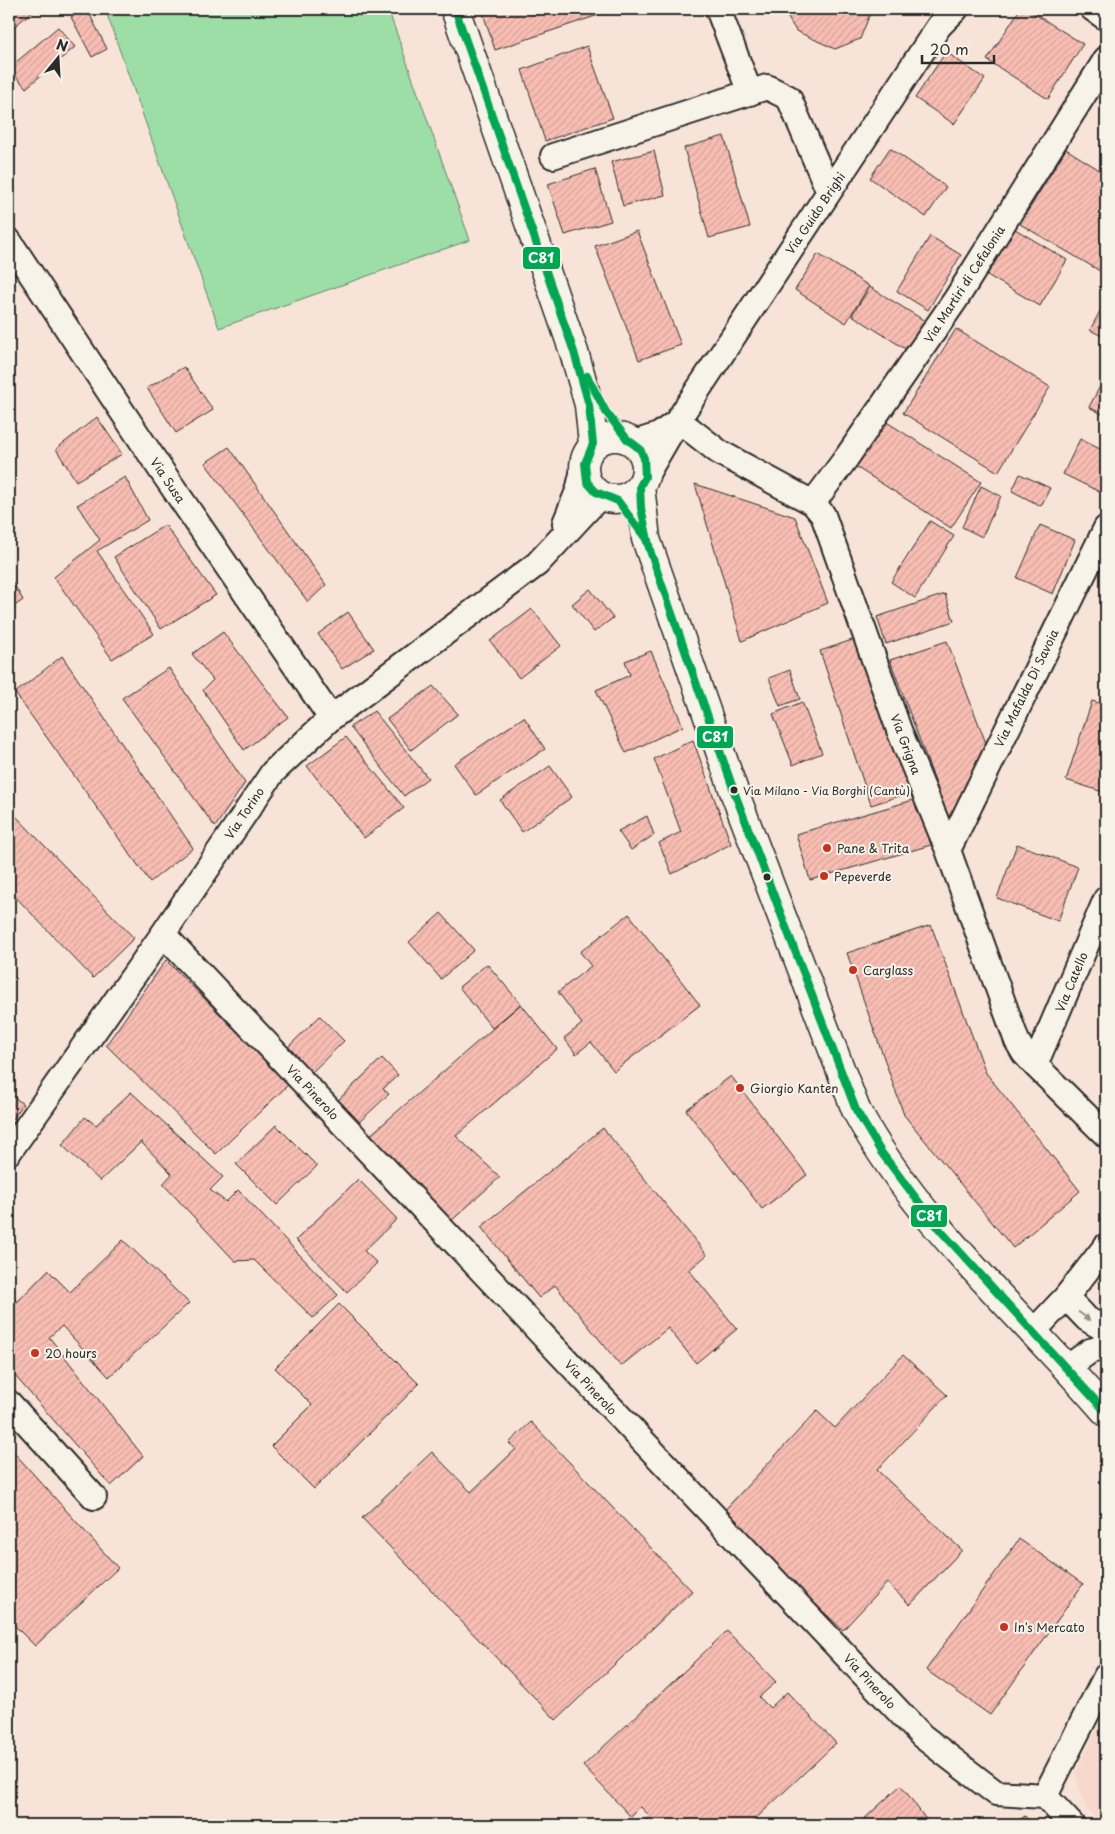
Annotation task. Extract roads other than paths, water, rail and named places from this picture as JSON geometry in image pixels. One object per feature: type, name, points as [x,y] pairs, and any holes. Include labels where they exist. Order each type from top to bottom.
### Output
[{"type":"main road","points":[[455,9],[574,352],[589,405],[593,444]]},
{"type":"main road","points":[[574,352],[606,412],[644,458],[642,481],[646,539],[739,804],[856,1110],[868,1133],[930,1217],[1033,1332],[1068,1367],[1106,1412]]},
{"type":"main road","points":[[630,441],[612,436],[593,444],[587,452],[583,470],[586,480],[594,491],[608,497],[625,509],[646,539]]},
{"type":"main road","points":[[608,497],[625,497],[642,481]]},
{"type":"street","points":[[718,9],[750,92]]},
{"type":"street","name":"Via Guido Brighi","points":[[642,481],[678,420],[829,192],[935,18],[956,9]]},
{"type":"street","points":[[1093,9],[1106,18]]},
{"type":"street","name":"Via Martiri di Cefalonia","points":[[813,503],[956,299],[1106,59]]},
{"type":"street","points":[[553,156],[767,87],[789,98],[829,192]]},
{"type":"street","name":"Via Susa","points":[[9,241],[161,470],[331,718]]},
{"type":"street","name":"Via Guido Brighi","points":[[630,441],[659,435],[678,420]]},
{"type":"street","name":"Via Grigna","points":[[678,420],[719,452],[813,503],[823,515],[900,730],[948,850],[1018,1041],[1024,1053],[1035,1065],[1106,1135]]},
{"type":"street","name":"Via Torino","points":[[555,546],[573,505],[583,470]]},
{"type":"street","name":"Via Torino","points":[[9,1152],[163,934],[259,790],[290,755],[331,718],[515,582],[555,546],[590,504],[608,497]]},
{"type":"street","name":"Via Mafalda Di Savoia","points":[[948,850],[1106,528]]},
{"type":"street","name":"Via Catello","points":[[1035,1065],[1106,899]]},
{"type":"street","name":"Via Pinerolo","points":[[163,934],[922,1736],[996,1793],[1045,1796]]},
{"type":"street","points":[[1033,1332],[1066,1297],[1106,1246]]},
{"type":"street","points":[[1066,1297],[1082,1315],[1106,1330]]},
{"type":"street","points":[[1068,1367],[1090,1351],[1106,1347]]},
{"type":"street","points":[[9,1403],[94,1497]]},
{"type":"street","points":[[1072,1825],[1045,1796],[1106,1676]]},
{"type":"place","name":"Via Milano - Via Borghi (Cantù)","points":[[734,790]]},
{"type":"place","name":"Pane & Trita","points":[[827,848]]},
{"type":"place","name":"Pepeverde","points":[[824,876]]},
{"type":"place","name":"Carglass","points":[[853,970]]},
{"type":"place","name":"Giorgio Kanten","points":[[740,1088]]},
{"type":"place","name":"20 hours","points":[[35,1353]]},
{"type":"place","name":"In's Mercato","points":[[1004,1627]]}]
